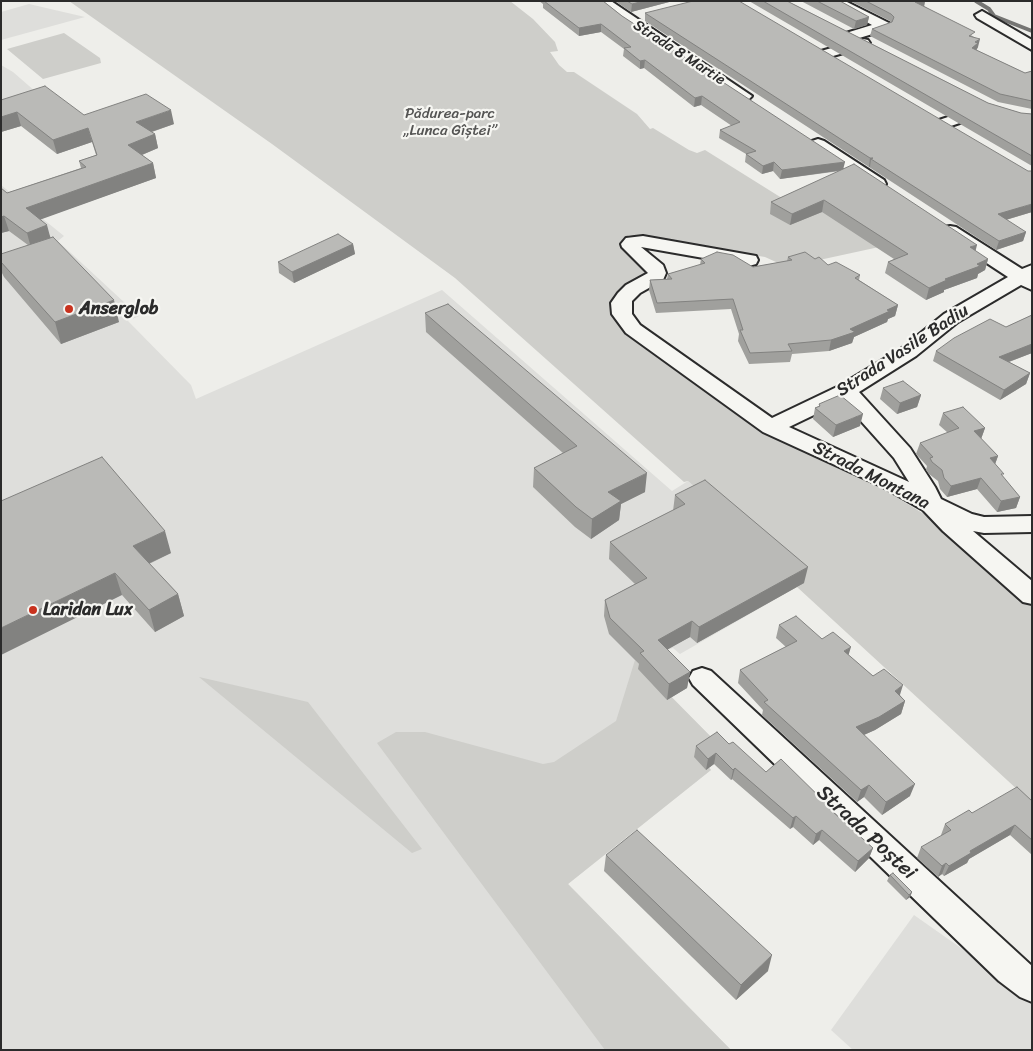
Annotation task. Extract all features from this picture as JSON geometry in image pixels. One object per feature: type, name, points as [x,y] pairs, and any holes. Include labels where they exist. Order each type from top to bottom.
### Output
[{"type":"street","name":"Strada 8 Martie","points":[[602,1],[761,107]]},
{"type":"street","points":[[826,54],[884,26],[834,1]]},
{"type":"street","points":[[973,29],[978,9],[1032,46]]},
{"type":"street","points":[[628,19],[646,15]]},
{"type":"street","points":[[836,28],[878,50]]},
{"type":"street","points":[[810,44],[843,64]]},
{"type":"street","points":[[945,123],[996,109],[975,98]]},
{"type":"street","points":[[928,113],[961,132]]},
{"type":"street","points":[[803,134],[895,195]]},
{"type":"street","points":[[937,222],[1028,278]]},
{"type":"street","name":"Strada Montana","points":[[749,260],[643,241],[632,242],[630,244],[631,247],[656,269],[657,273],[652,279],[633,289],[621,303],[620,309],[626,321],[638,333],[771,427],[891,482],[931,504],[951,525],[1032,595]]},
{"type":"street","name":"Strada Vasile Badiu","points":[[771,427],[846,391],[909,352],[951,318],[1028,278]]},
{"type":"street","points":[[846,391],[902,453],[924,486],[931,504],[966,521],[984,525],[1032,524]]},
{"type":"street","name":"Strada Poștei","points":[[702,678],[1011,970],[1032,986]]},
{"type":"shaded area","points":[[29,4],[85,17],[1,40],[1,12]]},
{"type":"shaded area","points":[[1,65],[13,72],[36,92],[1,101]]},
{"type":"shaded area","points":[[1,185],[64,236],[58,241],[139,316],[128,321],[191,385],[196,399],[442,290],[672,491],[688,481],[804,583],[680,654],[673,648],[635,660],[719,745],[700,758],[711,770],[568,884],[731,1050],[1,1050]]},
{"type":"shaded area","points":[[914,915],[1032,998],[1032,1050],[853,1050],[831,1030]]},
{"type":"green space","name":"Pădurea-parc „Lunca Gîștei”","points":[[69,1],[510,1],[533,19],[555,42],[558,51],[550,52],[559,65],[567,72],[574,72],[637,114],[650,129],[653,128],[689,150],[697,153],[705,150],[801,210],[830,202],[893,244],[787,267],[765,257],[629,235],[621,242],[652,270],[628,287],[617,300],[610,313],[763,422],[857,473],[932,519],[1032,603],[1032,803],[797,587],[803,583],[688,481],[684,482],[455,278],[272,144]]},
{"type":"green space","points":[[64,33],[100,58],[101,63],[43,79],[7,49]]},
{"type":"green space","points":[[635,660],[719,745],[700,758],[711,770],[568,884],[731,1050],[605,1050],[377,743],[396,732],[425,732],[543,764],[554,762],[616,721]]},
{"type":"green space","points":[[199,677],[308,702],[422,849],[412,853]]},
{"type":"building","points":[[544,1],[603,1],[622,16],[845,162],[782,170],[774,162],[763,166],[746,154],[756,151],[720,130],[740,122],[702,96],[695,98],[645,60],[640,61],[624,48],[631,47],[601,24],[579,28]]},
{"type":"building","points":[[627,1],[644,1],[632,4]]},
{"type":"building","points":[[693,1],[739,1],[1028,171],[1032,171],[1032,204],[998,214],[1026,232],[999,241],[871,159],[873,158],[870,158],[645,13]]},
{"type":"building","points":[[763,1],[787,1],[988,103],[1021,113],[1032,114],[1032,156]]},
{"type":"building","points":[[817,1],[840,1],[869,17],[856,21]]},
{"type":"building","points":[[866,1],[918,1],[915,2],[975,32],[969,36],[980,39],[975,42],[978,43],[972,48],[1025,73],[1032,71],[1032,101],[1000,94],[872,29],[892,22],[894,17]]},
{"type":"building","points":[[45,86],[84,115],[146,94],[171,110],[136,122],[155,134],[128,145],[153,163],[26,208],[47,225],[27,233],[4,216],[1,217],[1,188],[7,193],[86,167],[79,161],[97,155],[88,128],[53,140],[17,112],[1,117],[1,100]]},
{"type":"building","points":[[854,164],[977,245],[970,247],[988,259],[977,264],[980,266],[945,279],[947,280],[929,288],[888,262],[908,254],[824,200],[792,214],[771,202]]},
{"type":"building","points":[[338,234],[353,244],[292,272],[278,262]]},
{"type":"building","points":[[53,237],[114,300],[55,322],[1,262],[1,254]]},
{"type":"building","points":[[717,252],[733,255],[753,267],[792,260],[788,257],[805,252],[815,259],[819,257],[828,265],[836,262],[860,275],[855,278],[898,305],[887,310],[890,311],[850,329],[855,332],[831,340],[788,344],[792,351],[750,353],[740,330],[743,330],[733,299],[657,303],[650,280],[672,279],[668,274],[705,263],[701,259]]},
{"type":"building","points":[[448,304],[647,473],[608,492],[621,501],[592,519],[576,507],[534,468],[577,446],[425,313]]},
{"type":"building","points":[[1032,315],[1032,344],[999,357],[1030,373],[1004,390],[936,351],[954,338],[990,319],[1006,327]]},
{"type":"building","points":[[903,381],[921,395],[900,403],[883,388]]},
{"type":"building","points":[[840,395],[863,414],[836,425],[815,408],[820,406],[819,404]]},
{"type":"building","points":[[963,407],[985,428],[974,431],[998,456],[990,458],[1020,497],[1001,501],[981,478],[951,486],[944,478],[942,470],[932,462],[930,458],[933,457],[920,443],[959,428],[943,413]]},
{"type":"building","points":[[102,457],[165,531],[133,546],[178,594],[149,610],[115,573],[1,628],[1,501]]},
{"type":"building","points":[[705,480],[808,567],[699,627],[692,621],[658,640],[690,672],[669,684],[640,653],[644,651],[610,618],[605,600],[647,578],[610,542],[685,504],[675,495]]},
{"type":"building","points":[[796,616],[822,639],[833,632],[851,647],[844,651],[873,676],[884,669],[903,685],[895,691],[905,701],[879,717],[856,727],[915,784],[886,802],[869,785],[861,790],[764,702],[768,700],[740,670],[797,641],[779,625]]},
{"type":"building","points":[[717,732],[729,744],[733,742],[766,772],[781,759],[833,812],[873,848],[858,861],[822,830],[816,834],[796,816],[793,818],[735,768],[733,770],[716,753],[708,759],[696,746]]},
{"type":"building","points":[[1017,787],[1032,801],[1032,840],[1015,825],[970,851],[971,853],[949,866],[946,863],[942,866],[921,847],[951,830],[945,824],[969,810],[972,813]]},
{"type":"building","points":[[637,830],[772,955],[741,985],[606,855]]},
{"type":"building","points":[[893,873],[912,892],[909,895],[890,875]]},
{"type":"waterway","points":[[976,1],[989,9],[994,16],[1032,31]]},
{"type":"place","name":"Anserglob","points":[[69,309]]},
{"type":"place","name":"Laridan Lux","points":[[33,610]]}]
